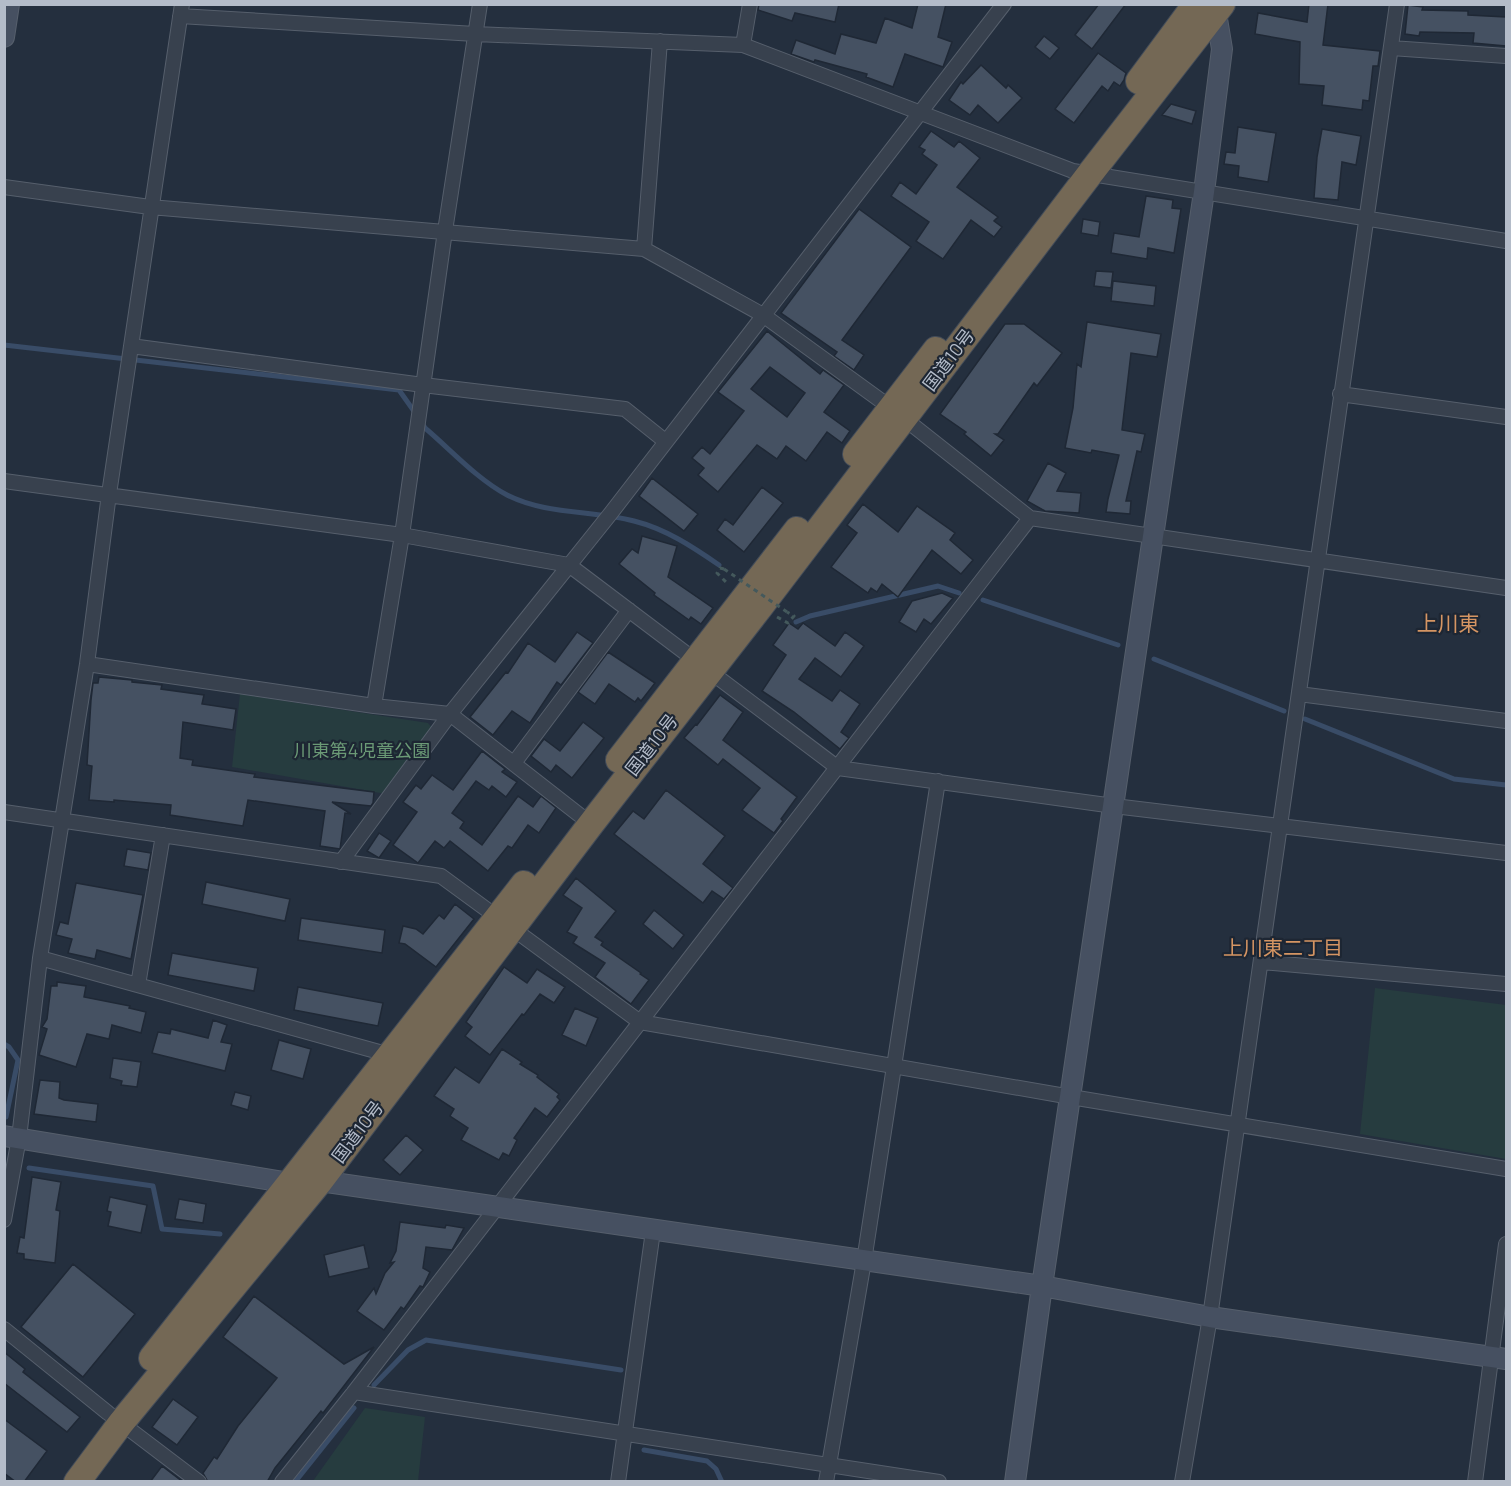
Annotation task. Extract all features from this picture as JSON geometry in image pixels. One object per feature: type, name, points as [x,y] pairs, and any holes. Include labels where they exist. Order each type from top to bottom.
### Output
[{"type":"highway","name":"国道10号","points":[[58,1482],[320,1181],[505,923],[702,666],[848,490],[897,414],[1210,7]]},
{"type":"highway","name":"国道10号","points":[[77,1482],[114,1418],[290,1184],[390,1055],[505,923]]},
{"type":"street","points":[[4,37],[9,4]]},
{"type":"street","points":[[374,706],[402,535],[480,4]]},
{"type":"street","points":[[743,45],[750,4]]},
{"type":"street","points":[[341,862],[450,714],[611,513],[1004,4]]},
{"type":"street","points":[[1182,1482],[1210,1317],[1396,4]]},
{"type":"street","points":[[1015,1482],[1204,192],[1222,49],[1210,7]]},
{"type":"street","points":[[4,1220],[12,1137],[87,664],[150,207],[181,10],[475,34],[743,45],[1081,173],[1506,241]]},
{"type":"street","points":[[644,249],[660,41]]},
{"type":"street","points":[[1391,48],[1506,56]]},
{"type":"street","points":[[4,187],[150,207],[644,249],[763,315],[897,414],[1030,518],[1506,588]]},
{"type":"street","points":[[131,346],[422,388],[625,409],[665,441]]},
{"type":"street","points":[[1340,394],[1506,417]]},
{"type":"street","points":[[4,481],[402,535],[569,566],[838,768],[1114,806],[1506,853]]},
{"type":"street","points":[[282,1482],[1030,518]]},
{"type":"street","points":[[514,763],[629,610]]},
{"type":"street","points":[[87,664],[374,706],[450,714],[584,819]]},
{"type":"street","points":[[1299,694],[1506,721]]},
{"type":"street","points":[[826,1482],[864,1261],[938,781]]},
{"type":"street","points":[[4,812],[441,876],[640,1022],[1071,1097],[1506,1169]]},
{"type":"street","points":[[138,985],[163,835]]},
{"type":"street","points":[[40,957],[390,1055]]},
{"type":"street","points":[[1261,962],[1506,984]]},
{"type":"street","points":[[12,1137],[290,1184],[320,1181],[1042,1286],[1210,1317],[1499,1358]]},
{"type":"street","points":[[618,1482],[653,1231]]},
{"type":"street","points":[[1475,1482],[1499,1358],[1506,1244]]},
{"type":"street","points":[[4,1329],[114,1418],[199,1482]]},
{"type":"street","points":[[354,1392],[939,1482]]},
{"type":"path","points":[[724,569],[787,612]]},
{"type":"green space","name":"川東第4児童公園","points":[[240,694],[428,723],[434,730],[386,794],[232,767]]},
{"type":"green space","points":[[1375,988],[1506,1005],[1506,1159],[1360,1134]]},
{"type":"green space","points":[[365,1408],[425,1417],[418,1481],[313,1481]]},
{"type":"building","points":[[759,4],[839,4],[835,22],[795,13],[792,21],[758,10]]},
{"type":"building","points":[[918,4],[946,4],[938,37],[952,42],[943,67],[905,54],[893,87],[866,77],[867,74],[815,60],[814,62],[791,54],[796,40],[835,54],[841,34],[876,43],[885,18],[912,28]]},
{"type":"building","points":[[1099,4],[1126,4],[1092,49],[1075,35]]},
{"type":"building","points":[[1309,4],[1328,4],[1323,45],[1380,51],[1378,66],[1373,66],[1369,101],[1363,100],[1362,110],[1322,105],[1324,86],[1299,84],[1300,42],[1255,34],[1258,13],[1307,22]]},
{"type":"building","points":[[1408,5],[1423,7],[1422,10],[1468,11],[1468,15],[1506,17],[1506,46],[1473,43],[1474,33],[1420,32],[1419,36],[1405,34]]},
{"type":"building","points":[[1044,36],[1059,48],[1050,59],[1035,47]]},
{"type":"building","points":[[1098,53],[1126,73],[1124,80],[1120,86],[1114,82],[1108,91],[1102,86],[1074,123],[1055,109]]},
{"type":"building","points":[[981,65],[1006,88],[1008,85],[1022,98],[998,123],[978,105],[970,115],[949,100],[961,82],[963,84]]},
{"type":"building","points":[[1171,104],[1196,111],[1192,124],[1162,115]]},
{"type":"building","points":[[1238,127],[1276,133],[1268,182],[1238,177],[1239,166],[1224,164],[1226,152],[1235,153]]},
{"type":"building","points":[[1322,129],[1361,136],[1356,165],[1342,162],[1338,200],[1314,198]]},
{"type":"building","points":[[931,131],[954,147],[959,141],[980,158],[957,187],[998,217],[994,221],[1002,227],[994,237],[971,220],[943,259],[916,241],[929,222],[891,196],[900,182],[916,194],[937,165],[922,154],[925,150],[919,147]]},
{"type":"building","points":[[1146,196],[1173,200],[1172,208],[1181,209],[1174,253],[1148,248],[1147,259],[1111,253],[1114,233],[1139,237]]},
{"type":"building","points":[[859,209],[911,247],[842,340],[864,355],[854,370],[834,356],[837,352],[781,313]]},
{"type":"building","points":[[1083,219],[1100,222],[1098,236],[1081,233]]},
{"type":"building","points":[[1096,271],[1113,272],[1111,288],[1094,286]]},
{"type":"building","points":[[1113,281],[1156,286],[1154,306],[1111,301]]},
{"type":"building","points":[[1087,322],[1161,334],[1157,357],[1131,353],[1122,430],[1145,434],[1141,452],[1137,451],[1126,501],[1131,501],[1130,514],[1106,512],[1119,455],[1065,448],[1073,408],[1077,364],[1081,367]]},
{"type":"building","points":[[1005,324],[1024,324],[1062,353],[1037,386],[1034,383],[998,434],[995,434],[1004,440],[991,456],[964,434],[966,432],[940,414]]},
{"type":"building","points":[[767,331],[820,374],[823,370],[844,385],[824,412],[850,431],[842,443],[827,432],[806,461],[786,446],[777,459],[757,445],[718,492],[698,475],[704,468],[692,458],[702,447],[710,454],[744,411],[718,392]],"holes":[[[770,367],[805,393],[787,417],[751,389]]]},
{"type":"building","points":[[1048,463],[1066,473],[1057,491],[1081,493],[1079,513],[1045,511],[1027,501]]},
{"type":"building","points":[[652,478],[698,514],[684,531],[639,496]]},
{"type":"building","points":[[762,487],[783,503],[744,552],[717,530],[725,519],[733,525]]},
{"type":"building","points":[[863,504],[898,532],[917,506],[955,533],[950,540],[973,560],[961,574],[932,550],[898,597],[882,584],[877,592],[871,588],[868,593],[831,567],[857,533],[847,525]]},
{"type":"building","points":[[642,536],[677,546],[668,577],[713,608],[701,624],[691,617],[689,620],[654,595],[655,593],[619,564],[632,549],[638,553]]},
{"type":"building","points":[[942,593],[953,598],[931,624],[924,619],[916,632],[899,622],[912,601]]},
{"type":"building","points":[[789,623],[798,629],[803,623],[835,646],[845,632],[864,646],[841,677],[815,658],[799,679],[832,701],[840,690],[860,704],[841,732],[849,738],[840,749],[794,712],[762,691],[786,655],[773,645]]},
{"type":"building","points":[[577,632],[593,643],[561,685],[557,682],[530,723],[512,711],[493,735],[470,717],[506,672],[508,673],[528,643],[555,662]]},
{"type":"building","points":[[608,652],[655,683],[641,701],[638,698],[635,702],[609,684],[595,704],[578,692]]},
{"type":"building","points":[[99,677],[162,685],[161,689],[204,695],[202,704],[236,709],[233,730],[183,722],[180,758],[193,760],[192,765],[255,774],[254,777],[374,792],[373,803],[371,806],[332,802],[351,814],[345,813],[340,849],[320,846],[325,811],[248,800],[243,826],[170,815],[171,805],[89,800],[92,766],[87,765],[91,700],[93,683],[98,683]]},
{"type":"building","points":[[720,695],[743,712],[723,740],[797,797],[774,833],[742,810],[760,788],[723,759],[718,765],[684,738]]},
{"type":"building","points":[[583,722],[604,738],[572,778],[556,765],[551,772],[531,756],[544,739],[560,751]]},
{"type":"building","points":[[482,751],[505,769],[502,772],[517,782],[506,797],[492,786],[489,790],[476,781],[452,813],[464,822],[460,828],[482,845],[518,796],[533,807],[541,796],[556,808],[539,833],[528,825],[512,848],[508,846],[488,871],[450,841],[444,848],[435,841],[418,863],[393,845],[417,812],[403,802],[416,785],[421,789],[432,775],[453,790]]},
{"type":"building","points":[[666,790],[725,836],[703,864],[733,888],[724,899],[712,891],[703,903],[614,834],[633,811],[644,819]]},
{"type":"building","points":[[379,833],[391,841],[379,858],[367,851]]},
{"type":"building","points":[[127,849],[151,853],[148,870],[124,866]]},
{"type":"building","points":[[576,878],[616,911],[595,937],[603,942],[601,945],[649,980],[631,1004],[595,977],[605,963],[573,943],[577,937],[567,932],[582,908],[563,895]]},
{"type":"building","points":[[206,882],[290,899],[285,921],[202,904]]},
{"type":"building","points":[[76,883],[143,895],[131,959],[97,950],[95,959],[68,953],[72,939],[56,935],[60,922],[68,924]]},
{"type":"building","points":[[455,904],[474,919],[436,967],[405,944],[399,943],[403,926],[416,929],[423,934],[439,915],[444,919]]},
{"type":"building","points":[[654,910],[684,935],[673,949],[643,924]]},
{"type":"building","points":[[301,918],[385,930],[382,953],[298,940]]},
{"type":"building","points":[[172,953],[258,968],[254,991],[168,975]]},
{"type":"building","points":[[504,967],[527,983],[537,969],[565,987],[554,1003],[540,994],[490,1055],[465,1036],[472,1027],[466,1022]]},
{"type":"building","points":[[57,982],[86,986],[84,997],[130,1006],[129,1008],[146,1012],[141,1033],[112,1025],[109,1039],[87,1034],[76,1067],[39,1055],[47,1029],[42,1027],[47,1019],[51,986],[57,986]]},
{"type":"building","points":[[298,987],[383,1003],[378,1026],[294,1010]]},
{"type":"building","points":[[575,1008],[598,1018],[586,1046],[562,1035]]},
{"type":"building","points":[[213,1020],[227,1025],[221,1042],[232,1044],[225,1071],[152,1053],[158,1032],[170,1034],[171,1029],[208,1038]]},
{"type":"building","points":[[279,1040],[311,1049],[303,1079],[271,1070]]},
{"type":"building","points":[[502,1049],[538,1075],[537,1077],[559,1094],[557,1097],[560,1100],[547,1117],[535,1108],[514,1138],[517,1140],[509,1156],[503,1153],[499,1160],[461,1140],[468,1128],[450,1116],[454,1109],[434,1096],[455,1067],[479,1083]]},
{"type":"building","points":[[113,1058],[141,1062],[137,1087],[121,1085],[122,1081],[110,1078]]},
{"type":"building","points":[[40,1080],[60,1082],[59,1098],[98,1104],[96,1122],[34,1114]]},
{"type":"building","points":[[235,1092],[251,1096],[248,1110],[231,1105]]},
{"type":"building","points":[[406,1135],[423,1150],[400,1175],[383,1160]]},
{"type":"building","points":[[32,1177],[61,1182],[56,1210],[60,1211],[55,1263],[24,1259],[24,1254],[17,1253],[20,1237],[24,1238]]},
{"type":"building","points":[[110,1197],[147,1205],[141,1233],[108,1226],[111,1212],[107,1211]]},
{"type":"building","points":[[179,1199],[206,1204],[203,1223],[175,1219]]},
{"type":"building","points":[[400,1222],[464,1228],[452,1250],[426,1247],[423,1268],[430,1272],[423,1287],[420,1286],[404,1309],[401,1307],[384,1330],[357,1311],[374,1288],[376,1294],[385,1273],[394,1262],[390,1263],[396,1251]]},
{"type":"building","points":[[364,1245],[369,1268],[329,1277],[324,1255]]},
{"type":"building","points":[[73,1264],[135,1314],[83,1377],[21,1327]]},
{"type":"building","points":[[254,1296],[344,1364],[374,1347],[323,1413],[321,1411],[275,1468],[267,1482],[208,1482],[203,1473],[214,1457],[217,1459],[238,1426],[277,1378],[223,1337]]},
{"type":"building","points":[[4,1352],[25,1369],[23,1372],[80,1417],[67,1432],[4,1383]]},
{"type":"building","points":[[173,1399],[198,1417],[177,1445],[152,1427]]},
{"type":"building","points":[[4,1419],[47,1451],[24,1482],[16,1482],[4,1473]]},
{"type":"building","points":[[162,1466],[183,1482],[150,1482]]},
{"type":"waterway","points":[[4,345],[399,390],[416,414]]},
{"type":"waterway","points":[[421,421],[425,428],[475,473],[507,495],[538,506],[646,524],[679,539],[719,565]]},
{"type":"waterway","points":[[796,622],[810,616],[938,586],[959,593]]},
{"type":"waterway","points":[[983,600],[1118,645]]},
{"type":"waterway","points":[[1154,659],[1284,711]]},
{"type":"waterway","points":[[1305,719],[1454,779],[1506,785]]},
{"type":"waterway","points":[[4,1044],[18,1060],[6,1117]]},
{"type":"waterway","points":[[29,1168],[153,1186],[162,1229],[220,1234]]},
{"type":"waterway","points":[[374,1385],[408,1350],[426,1340],[621,1370]]},
{"type":"waterway","points":[[295,1482],[354,1408]]},
{"type":"waterway","points":[[644,1450],[707,1461],[716,1469],[722,1482]]},
{"type":"district","name":"上川東","points":[[1448,624]]},
{"type":"district","name":"上川東二丁目","points":[[1283,948]]}]
